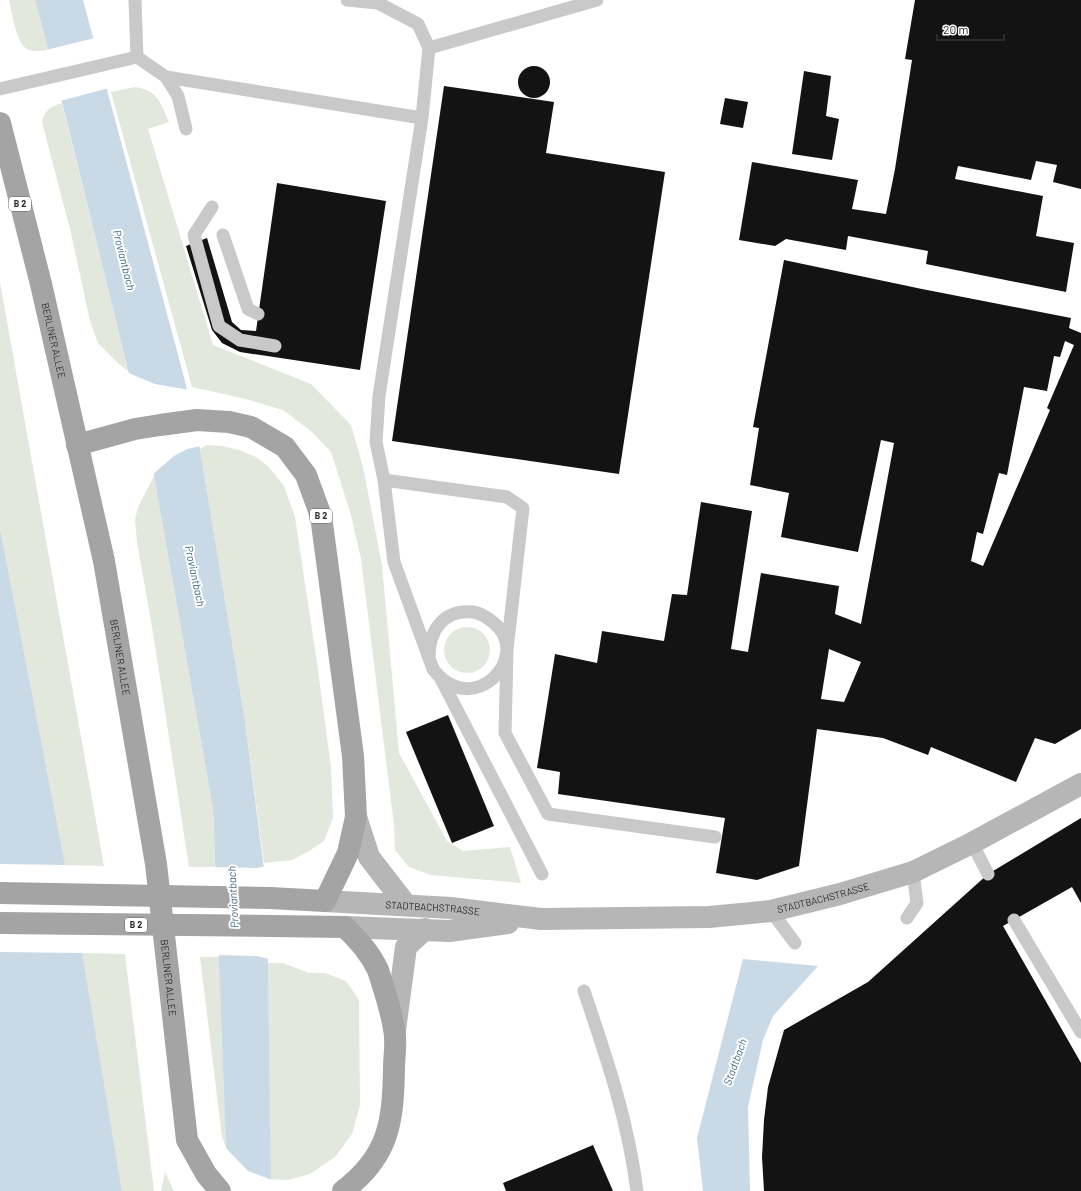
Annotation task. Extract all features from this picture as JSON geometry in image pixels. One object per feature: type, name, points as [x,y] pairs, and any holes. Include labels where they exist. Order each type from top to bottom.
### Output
[{"type":"main road","name":"BERLINER ALLEE","points":[[0,123],[41,284],[104,561],[156,864],[187,1140],[206,1174],[220,1191]]},
{"type":"main road","name":"B 2","points":[[77,445],[135,429],[197,420],[229,422],[251,427],[284,447],[306,475],[321,516],[349,725],[356,817],[348,853],[324,901]]},
{"type":"main road","name":"STADTBACHSTRASSE","points":[[345,928],[425,929],[449,931],[541,919],[709,917],[771,911],[840,894],[913,872],[972,844],[1081,784]]},
{"type":"main road","points":[[356,817],[369,857],[406,905]]},
{"type":"main road","points":[[0,893],[270,898],[324,901]]},
{"type":"main road","name":"STADTBACHSTRASSE","points":[[324,901],[451,908],[541,919]]},
{"type":"main road","name":"B 2","points":[[0,923],[345,928]]},
{"type":"main road","points":[[345,928],[363,945],[374,961],[378,970],[395,1030]]},
{"type":"main road","points":[[342,1191],[356,1180],[371,1164],[384,1143],[391,1124],[394,1099],[395,1030],[406,947],[425,929]]},
{"type":"lane","points":[[135,0],[137,57]]},
{"type":"lane","points":[[347,0],[378,3],[418,24],[429,48],[422,118],[379,396],[376,442],[384,480],[394,562],[433,669],[441,678],[451,685],[463,689],[476,688],[488,684],[498,675],[505,663],[523,508],[507,497],[384,480]]},
{"type":"lane","points":[[429,48],[597,0]]},
{"type":"lane","points":[[0,89],[105,63],[137,57],[166,77],[178,96],[186,129]]},
{"type":"lane","points":[[166,77],[422,118]]},
{"type":"lane","points":[[212,207],[194,235],[219,326],[240,340],[275,346]]},
{"type":"lane","points":[[222,235],[248,309],[258,314]]},
{"type":"lane","points":[[429,657],[431,638],[440,622],[450,615],[462,612],[475,612],[492,621],[504,637],[507,650],[505,733],[548,814],[715,837]]},
{"type":"lane","points":[[441,678],[542,874]]},
{"type":"lane","points":[[972,844],[988,874]]},
{"type":"lane","points":[[907,918],[917,903],[913,872]]},
{"type":"lane","points":[[771,911],[795,943]]},
{"type":"lane","points":[[1014,920],[1081,1032]]},
{"type":"lane","points":[[584,992],[616,1086],[632,1154],[636,1191]]},
{"type":"shaded area","points":[[9,0],[35,0],[48,50],[32,51],[23,46],[17,34]]},
{"type":"shaded area","points":[[135,87],[149,91],[158,99],[169,122],[148,129],[213,345],[311,384],[351,425],[363,467],[382,565],[399,753],[447,841],[463,851],[510,847],[521,883],[431,875],[409,867],[395,850],[394,825],[361,559],[351,515],[331,452],[312,432],[283,410],[246,399],[192,387],[111,92]]},
{"type":"shaded area","points":[[62,103],[128,371],[98,343],[90,321],[71,233],[42,122],[49,110]]},
{"type":"shaded area","points":[[0,282],[104,866],[65,865],[0,528]]},
{"type":"shaded area","points":[[207,445],[222,446],[239,450],[256,457],[269,467],[284,486],[295,517],[331,767],[333,818],[324,841],[292,860],[264,863],[245,721],[200,449]]},
{"type":"shaded area","points":[[154,476],[213,809],[215,867],[189,867],[153,633],[137,542],[135,520],[138,507]]},
{"type":"shaded area","points":[[467,627],[480,631],[486,637],[490,650],[486,663],[480,669],[467,673],[454,669],[448,663],[444,650],[448,637],[454,631]]},
{"type":"shaded area","points":[[81,953],[125,954],[154,1191],[122,1191]]},
{"type":"shaded area","points":[[200,957],[219,957],[226,1147],[222,1137]]},
{"type":"shaded area","points":[[268,963],[283,963],[309,973],[325,973],[346,981],[359,1000],[360,1105],[352,1134],[335,1157],[310,1174],[288,1180],[270,1179]]},
{"type":"shaded area","points":[[165,1172],[174,1191],[161,1191]]},
{"type":"water","name":"Proviantbach","points":[[35,0],[83,0],[185,381],[200,449],[245,721],[264,869],[268,963],[271,1191],[232,1191],[226,1147],[213,809],[154,476],[64,110]]},
{"type":"water","points":[[0,528],[81,947],[122,1191],[0,1191]]},
{"type":"water","name":"Stadtbach","points":[[743,959],[818,966],[773,1016],[763,1040],[748,1107],[750,1191],[703,1191],[697,1138]]},
{"type":"pier","points":[[95,38],[109,88],[60,101],[46,50]]},
{"type":"pier","points":[[126,372],[155,384],[189,390],[201,446],[187,449],[174,456],[152,475]]},
{"type":"pier","points":[[0,864],[67,865],[84,953],[0,952]]},
{"type":"pier","points":[[266,866],[269,959],[256,956],[217,955],[213,867],[257,868]]},
{"type":"pier","points":[[224,1146],[248,1171],[272,1180],[273,1191],[230,1191]]},
{"type":"building","points":[[915,0],[1081,0],[1081,189],[1053,182],[1057,165],[1036,161],[1031,180],[958,166],[955,179],[1043,196],[1036,236],[1074,243],[1066,292],[926,264],[928,251],[848,236],[846,250],[786,239],[775,246],[739,240],[752,162],[858,180],[852,209],[886,214],[895,169],[912,60],[905,59]]},
{"type":"building","points":[[534,66],[545,71],[550,82],[545,93],[534,98],[523,93],[518,82],[523,71]]},
{"type":"building","points":[[804,71],[831,76],[826,116],[839,119],[832,160],[792,154]]},
{"type":"building","points":[[444,86],[554,102],[546,153],[665,172],[619,474],[392,441]]},
{"type":"building","points":[[725,98],[748,102],[743,128],[720,124]]},
{"type":"building","points":[[277,183],[386,201],[360,370],[240,352],[222,343],[212,330],[186,246],[207,238],[232,322],[241,330],[256,331]]},
{"type":"building","points":[[784,260],[1071,318],[1069,328],[1081,333],[1081,729],[1055,744],[1035,738],[1016,782],[931,747],[928,755],[883,738],[817,729],[799,866],[757,880],[716,873],[725,818],[558,794],[560,772],[537,768],[555,654],[597,663],[602,631],[664,641],[672,594],[687,595],[701,502],[752,511],[731,649],[748,652],[761,573],[839,586],[835,614],[861,624],[894,443],[881,440],[858,552],[781,537],[789,493],[750,485],[759,428],[753,427]],"holes":[[[1065,341],[1074,345],[1047,408],[1050,410],[983,566],[971,561],[977,532],[983,534],[999,473],[1007,475],[1024,387],[1047,391],[1054,356],[1060,357]],[[829,649],[861,662],[844,702],[821,699]]]},
{"type":"building","points":[[448,715],[494,826],[452,843],[406,732]]},
{"type":"building","points":[[1081,818],[1081,903],[1072,887],[1003,926],[1081,1063],[1081,1191],[764,1191],[762,1157],[768,1087],[784,1030],[868,982],[988,874]]},
{"type":"building","points":[[593,1145],[613,1191],[506,1191],[503,1183]]}]
